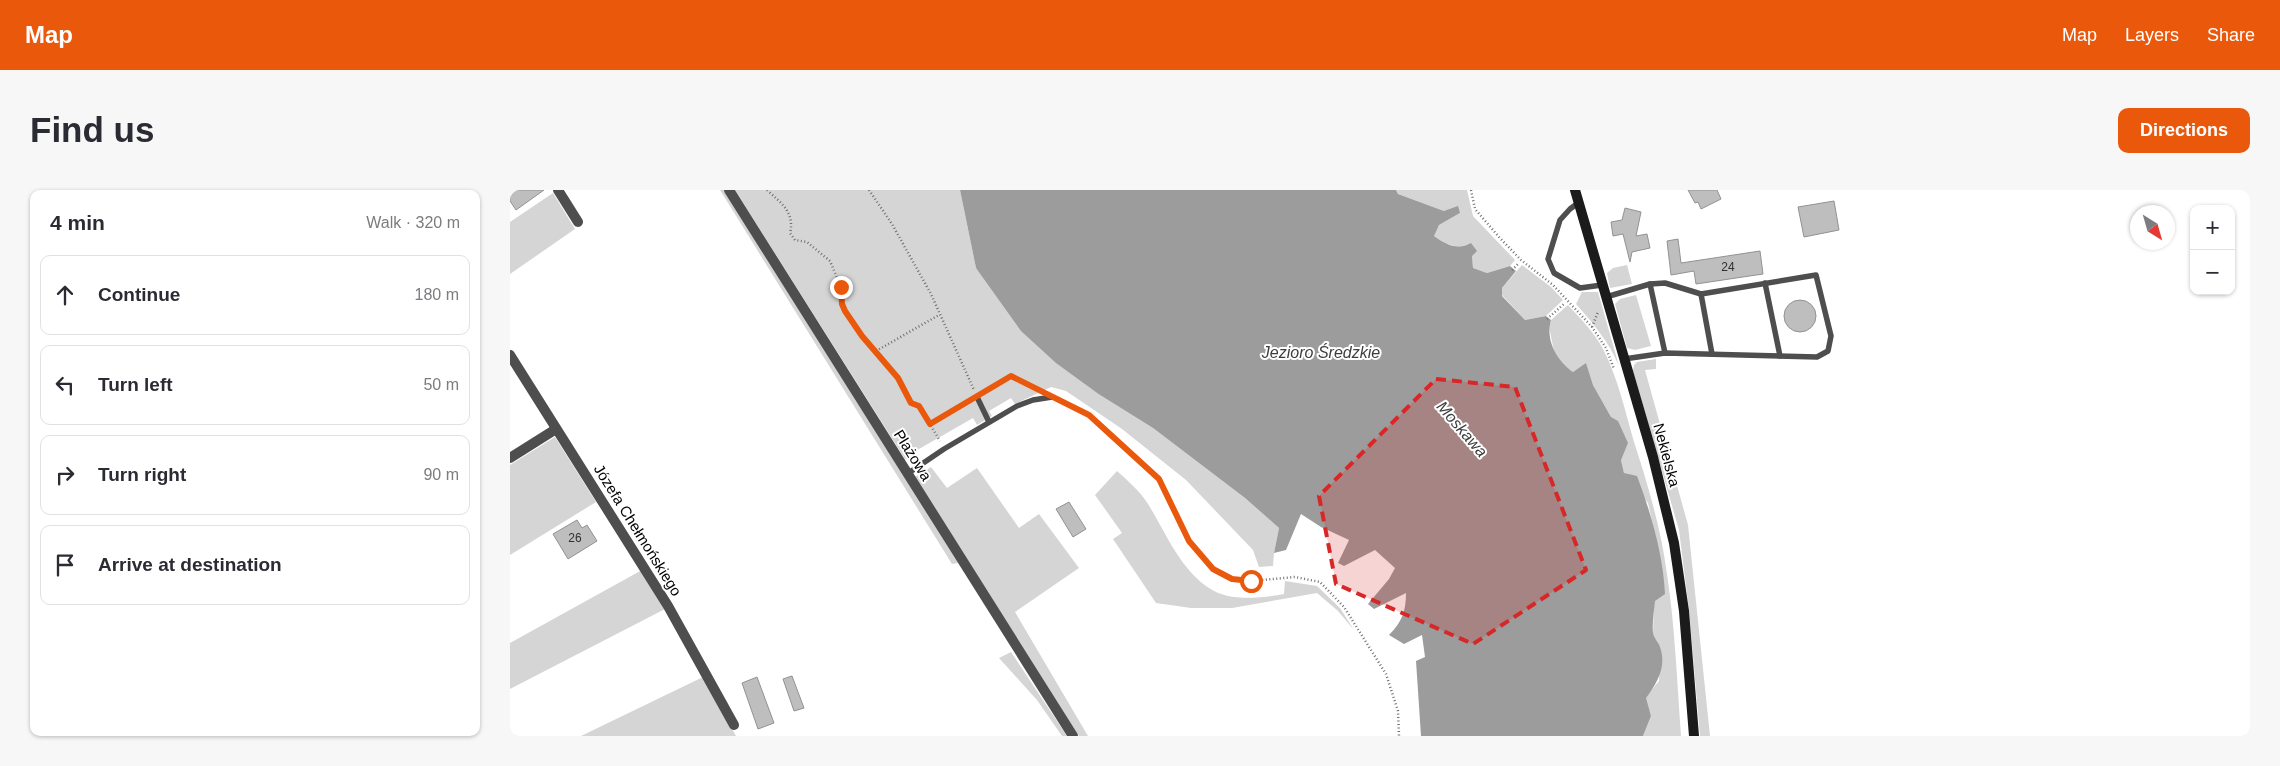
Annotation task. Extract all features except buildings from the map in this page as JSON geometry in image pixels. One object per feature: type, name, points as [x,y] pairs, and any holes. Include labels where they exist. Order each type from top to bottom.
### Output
[{"type":"street","points":[[558,190],[578,222]]},
{"type":"street","name":"Plażowa","points":[[729,190],[1073,736]]},
{"type":"street","name":"Nekielska","points":[[1574,190],[1624,359],[1674,543],[1684,611],[1694,736]]},
{"type":"street","name":"Józefa Chełmońskiego","points":[[510,355],[668,606],[734,725]]},
{"type":"street","points":[[510,458],[556,429]]},
{"type":"lane","points":[[1578,203],[1560,220],[1548,259],[1554,274],[1580,288],[1602,285]]},
{"type":"lane","points":[[1606,296],[1650,284],[1665,282],[1701,294],[1816,275],[1831,336],[1828,351],[1817,357],[1665,353],[1624,359]]},
{"type":"lane","points":[[1765,283],[1780,356]]},
{"type":"lane","points":[[1650,284],[1665,353]]},
{"type":"lane","points":[[1701,294],[1712,354]]},
{"type":"lane","points":[[977,397],[990,422]]},
{"type":"lane","points":[[907,474],[944,449],[990,422],[1033,400],[1052,397]]},
{"type":"path","points":[[767,190],[789,211],[792,226],[790,233],[795,240],[807,242],[830,261],[841,287],[842,304],[845,311],[898,378],[911,403],[919,406],[944,449]]},
{"type":"path","points":[[869,190],[910,256],[940,315],[977,397]]},
{"type":"path","points":[[1471,190],[1476,209],[1499,237],[1522,260],[1553,286],[1592,327],[1606,348],[1615,370]]},
{"type":"path","points":[[1512,270],[1519,263]]},
{"type":"path","points":[[1547,319],[1565,304]]},
{"type":"path","points":[[876,351],[940,315]]},
{"type":"path","points":[[930,424],[1011,376],[1089,415],[1159,479],[1189,541],[1213,569],[1232,579],[1251,581],[1295,577],[1320,582],[1344,607],[1386,674],[1398,710],[1399,736]]},
{"type":"highlighted area","points":[[1436,379],[1515,387],[1586,570],[1473,644],[1336,584],[1319,496]]},
{"type":"shaded area","points":[[720,190],[724,190],[958,563],[952,564]]},
{"type":"shaded area","points":[[735,190],[960,190],[976,268],[1100,395],[1153,428],[1245,498],[1279,528],[1273,566],[1259,567],[1253,550],[1186,480],[1122,429],[1066,391],[1051,387],[1015,404],[1011,398],[989,411],[992,416],[977,425],[973,418],[912,453],[915,459],[911,461],[905,459]]},
{"type":"shaded area","points":[[1396,190],[1467,190],[1473,216],[1515,260],[1510,266],[1487,273],[1473,268],[1472,256],[1465,246],[1448,244],[1433,235],[1439,225],[1460,213],[1444,211],[1398,194]]},
{"type":"shaded area","points":[[553,193],[575,229],[510,274],[510,222]]},
{"type":"shaded area","points":[[1522,265],[1551,287],[1563,300],[1546,316],[1525,320],[1502,295],[1502,288]]},
{"type":"shaded area","points":[[1627,265],[1632,284],[1610,288],[1607,273],[1613,268]]},
{"type":"shaded area","points":[[1582,292],[1598,292],[1619,366],[1605,341],[1576,304]]},
{"type":"shaded area","points":[[1636,295],[1651,346],[1635,350],[1627,348],[1615,304],[1620,299]]},
{"type":"shaded area","points":[[1568,305],[1596,337],[1613,371],[1654,507],[1670,594],[1681,736],[1643,736],[1651,716],[1645,698],[1659,681],[1660,647],[1653,634],[1654,601],[1660,596],[1660,556],[1648,503],[1624,473],[1611,417],[1593,385],[1586,364],[1573,372],[1561,364],[1554,351],[1549,327],[1551,320]]},
{"type":"shaded area","points":[[1656,359],[1656,369],[1645,370],[1688,525],[1710,736],[1700,736],[1689,610],[1679,530],[1633,371],[1634,365],[1637,362]]},
{"type":"shaded area","points":[[555,437],[596,502],[510,555],[510,465]]},
{"type":"shaded area","points":[[931,467],[947,488],[977,468],[1019,528],[1039,514],[1079,568],[1015,612],[1088,736],[1079,736],[915,477]]},
{"type":"shaded area","points":[[1117,471],[1145,499],[1174,550],[1190,571],[1209,588],[1226,595],[1245,598],[1284,594],[1285,581],[1317,586],[1340,608],[1354,630],[1338,611],[1317,593],[1232,608],[1191,608],[1156,603],[1113,539],[1122,533],[1095,495]]},
{"type":"shaded area","points":[[642,570],[665,609],[510,689],[510,643]]},
{"type":"shaded area","points":[[1011,652],[1067,736],[1062,736],[1037,700],[999,658]]},
{"type":"shaded area","points":[[703,677],[736,736],[581,736]]},
{"type":"water","name":"Jezioro Średzkie","points":[[960,190],[1396,190],[1398,194],[1444,211],[1458,206],[1460,213],[1439,225],[1434,236],[1447,244],[1456,246],[1471,243],[1477,251],[1472,256],[1473,268],[1487,273],[1510,266],[1516,271],[1502,288],[1502,296],[1525,320],[1546,316],[1551,320],[1551,342],[1557,356],[1573,372],[1586,363],[1593,385],[1611,417],[1618,421],[1628,443],[1621,460],[1624,473],[1637,476],[1642,490],[1659,549],[1665,594],[1655,601],[1653,633],[1662,654],[1662,668],[1654,687],[1646,698],[1651,716],[1643,736],[1421,736],[1416,661],[1425,657],[1422,635],[1404,644],[1389,635],[1402,616],[1406,593],[1374,609],[1368,604],[1389,579],[1395,568],[1375,550],[1344,566],[1338,563],[1349,540],[1321,527],[1301,514],[1286,550],[1274,553],[1279,528],[1245,498],[1153,428],[1100,395],[1056,363],[1021,331],[976,268]]},
{"type":"route","points":[[841,287],[842,304],[845,311],[862,336],[898,378],[911,403],[919,406],[930,424],[1011,376],[1089,415],[1159,479],[1189,541],[1213,569],[1232,579],[1251,581]]},
{"type":"water label","name":"Moskawa","points":[[1462,429]]}]
